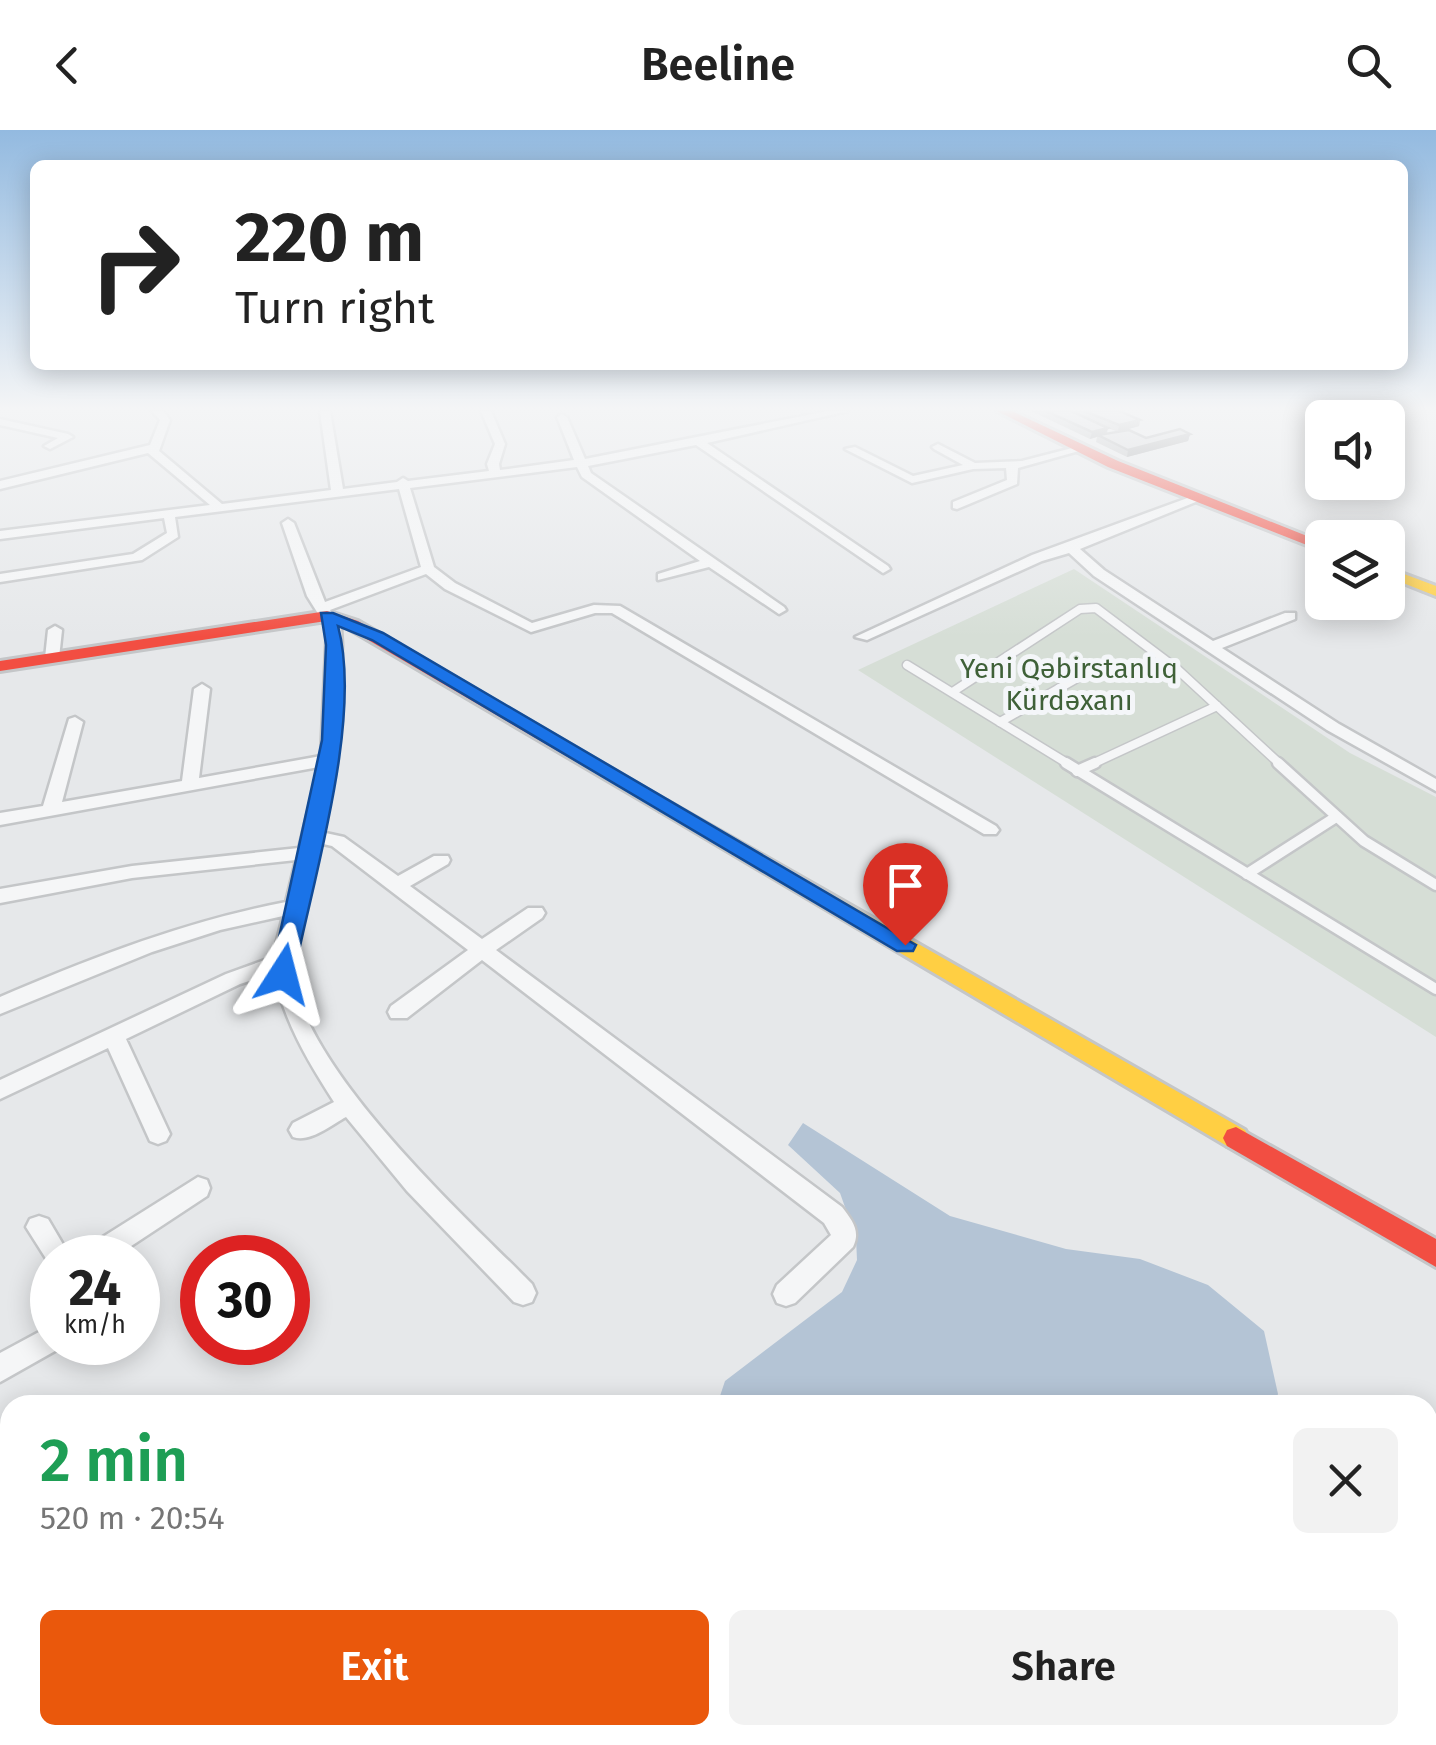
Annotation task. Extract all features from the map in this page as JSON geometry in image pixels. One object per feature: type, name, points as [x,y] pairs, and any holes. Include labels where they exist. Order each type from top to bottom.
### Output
[{"type":"street","points":[[196,486],[217,505]]},
{"type":"street","points":[[0,535],[367,486]]},
{"type":"street","points":[[404,486],[428,569],[450,586],[530,628],[594,609],[615,608],[990,830]]},
{"type":"street","points":[[602,486],[779,610]]},
{"type":"street","points":[[764,486],[884,569]]},
{"type":"street","points":[[956,506],[1003,486]]},
{"type":"street","points":[[1167,486],[1305,538]]},
{"type":"street","points":[[1183,486],[1305,537]]},
{"type":"street","points":[[862,637],[1037,558],[1197,499]]},
{"type":"street","points":[[0,578],[145,554],[174,534],[168,512]]},
{"type":"street","points":[[288,524],[305,575],[325,612],[334,645],[329,760],[282,962],[287,989],[316,1057],[348,1105],[523,1293]]},
{"type":"street","points":[[1071,548],[1099,574],[1334,727],[1436,786]]},
{"type":"street","points":[[664,577],[711,562]]},
{"type":"street","points":[[0,666],[325,612],[428,569]]},
{"type":"street","points":[[1405,573],[1436,583]]},
{"type":"street","points":[[1405,576],[1436,590]]},
{"type":"street","points":[[325,612],[378,636],[1436,1254]]},
{"type":"street","points":[[1211,646],[1290,616]]},
{"type":"street","points":[[52,658],[55,630]]},
{"type":"street","points":[[190,784],[202,689]]},
{"type":"street","points":[[51,809],[76,722]]},
{"type":"street","points":[[0,819],[329,760]]},
{"type":"street","points":[[0,896],[338,841],[833,1215],[843,1228],[844,1239],[786,1294]]},
{"type":"street","points":[[398,885],[441,860]]},
{"type":"street","points":[[0,1006],[116,956],[232,920],[294,907]]},
{"type":"street","points":[[399,1012],[535,913]]},
{"type":"street","points":[[0,1090],[233,980],[282,962]]},
{"type":"street","points":[[114,1036],[158,1134]]},
{"type":"street","points":[[301,1130],[348,1105]]},
{"type":"street","points":[[126,1235],[198,1188]]},
{"type":"street","points":[[38,1227],[43,1235]]},
{"type":"street","points":[[0,1368],[30,1351]]},
{"type":"lane","points":[[954,690],[1089,607],[1123,626],[1217,706],[1336,817],[1399,866],[1436,886]]},
{"type":"lane","points":[[907,665],[954,690],[1077,771],[1436,990]]},
{"type":"lane","points":[[1000,722],[1093,669]]},
{"type":"lane","points":[[1077,771],[1217,706]]},
{"type":"lane","points":[[1247,874],[1336,817]]},
{"type":"green space","name":"Yeni Qəbirstanlıq Kürdəxanı","points":[[1074,569],[1350,753],[1436,797],[1436,1037],[858,670]]},
{"type":"water","points":[[803,1123],[950,1216],[1066,1249],[1140,1259],[1208,1285],[1264,1331],[1278,1395],[720,1395],[725,1381],[842,1292],[857,1260],[856,1238],[840,1193],[788,1145]]},
{"type":"traffic: slow","points":[[1405,579],[1436,591]]},
{"type":"traffic: slow","points":[[667,807],[1236,1138]]},
{"type":"traffic: jam","points":[[1169,486],[1305,540]]},
{"type":"traffic: jam","points":[[0,666],[327,616],[352,624],[667,807]]},
{"type":"traffic: jam","points":[[1236,1138],[1436,1254]]},
{"type":"route","points":[[283,974],[282,962],[314,836],[332,740],[334,628],[327,616],[378,636],[905,945]]}]
